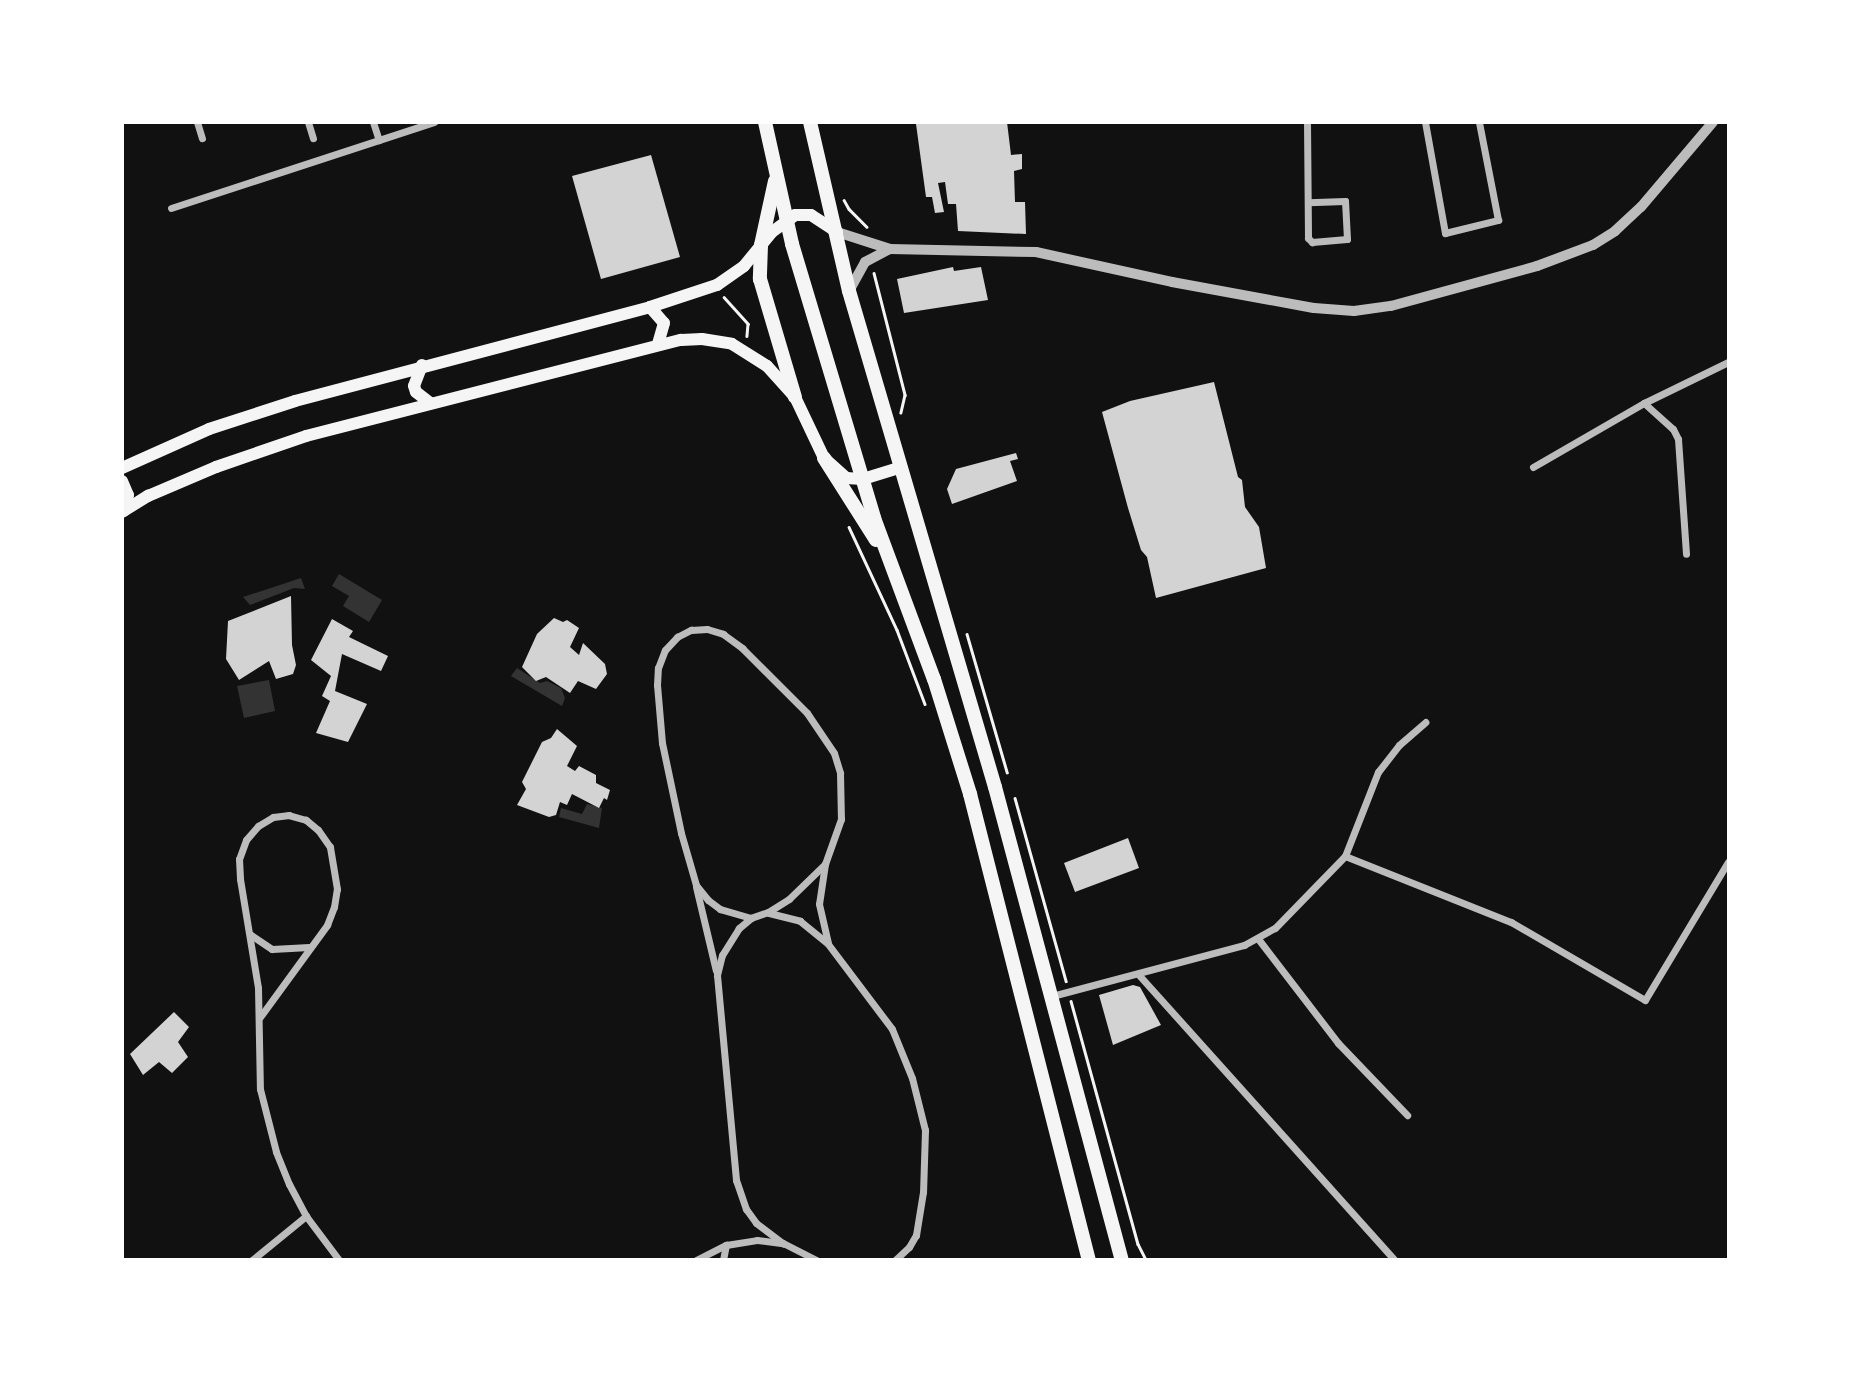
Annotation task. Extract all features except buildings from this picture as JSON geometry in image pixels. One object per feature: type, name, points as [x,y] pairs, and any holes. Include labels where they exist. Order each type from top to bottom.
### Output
[{"type":"main road","points":[[765,122],[786,220],[863,480],[887,558],[934,679],[970,794],[1089,1259]]},
{"type":"main road","points":[[810,122],[849,291],[964,676],[1122,1259]]},
{"type":"main road","points":[[776,167],[774,195],[759,264],[763,294],[795,397],[824,458],[887,558]]},
{"type":"main road","points":[[122,468],[251,414],[422,365],[650,307],[718,285],[744,265],[786,220],[802,214],[811,215],[837,232]]},
{"type":"main road","points":[[650,307],[664,323],[658,344]]},
{"type":"main road","points":[[123,511],[148,495],[265,450],[430,403],[658,344],[702,339],[740,347],[767,366],[795,397]]},
{"type":"main road","points":[[422,365],[416,373],[414,386],[416,392],[430,403]]},
{"type":"main road","points":[[824,458],[846,478],[863,480],[900,468]]},
{"type":"main road","points":[[122,481],[128,495],[123,511]]},
{"type":"street","points":[[197,122],[202,138]]},
{"type":"street","points":[[308,122],[313,138]]},
{"type":"street","points":[[373,122],[379,140]]},
{"type":"street","points":[[171,208],[434,122]]},
{"type":"street","points":[[1307,122],[1308,202],[1309,240],[1347,239],[1345,201],[1308,202]]},
{"type":"street","points":[[1425,122],[1445,233],[1498,220],[1479,122]]},
{"type":"street","points":[[837,232],[877,249],[1036,252],[1172,282],[1314,308],[1353,311],[1391,306],[1537,266],[1593,245],[1615,231],[1641,207],[1713,122]]},
{"type":"street","points":[[849,291],[865,262],[877,249]]},
{"type":"street","points":[[1533,467],[1644,403],[1728,362]]},
{"type":"street","points":[[1644,403],[1673,429],[1678,439],[1686,554]]},
{"type":"street","points":[[824,1259],[783,1243],[756,1223],[746,1209],[736,1180],[717,975],[681,833],[657,706],[658,668],[665,650],[677,637],[691,631],[707,629],[723,634],[741,648],[807,713],[834,753],[841,774],[841,819],[825,864],[819,904],[828,944]]},
{"type":"street","points":[[1052,996],[1259,940],[1296,909],[1345,856],[1378,772],[1399,745],[1426,722]]},
{"type":"street","points":[[260,1017],[327,925],[334,907],[335,867],[330,848],[318,830],[306,820],[289,815],[273,817],[258,826],[246,840],[239,859],[260,1017],[259,1077],[266,1118],[280,1163],[306,1216],[339,1259]]},
{"type":"street","points":[[1345,856],[1511,922],[1645,1000],[1728,862]]},
{"type":"street","points":[[717,975],[728,941],[751,918],[768,912],[806,886],[825,864]]},
{"type":"street","points":[[696,884],[720,909],[751,918]]},
{"type":"street","points":[[768,912],[800,921],[828,944],[892,1029],[921,1105],[925,1161],[920,1215],[909,1247],[895,1259]]},
{"type":"street","points":[[251,935],[272,949],[309,947]]},
{"type":"street","points":[[1259,940],[1338,1043],[1407,1115]]},
{"type":"street","points":[[1138,974],[1395,1259]]},
{"type":"street","points":[[245,1259],[253,1258],[306,1216]]},
{"type":"street","points":[[696,1259],[741,1240],[783,1243]]},
{"type":"street","points":[[723,1259],[726,1245]]},
{"type":"path","points":[[841,188],[849,209],[874,232],[877,249],[874,275],[905,396],[901,420]]},
{"type":"path","points":[[718,285],[727,301],[750,328],[740,347]]},
{"type":"path","points":[[845,522],[891,618],[926,708]]},
{"type":"path","points":[[964,626],[1010,780]]},
{"type":"path","points":[[1013,793],[1136,1234],[1146,1259]]},
{"type":"shaded area","points":[[339,574],[382,600],[369,622],[343,606],[349,596],[332,586]]},
{"type":"shaded area","points":[[301,578],[305,589],[294,588],[250,605],[243,597]]},
{"type":"shaded area","points":[[517,668],[540,683],[547,681],[561,688],[565,698],[562,706],[511,676]]},
{"type":"shaded area","points":[[269,680],[275,711],[244,718],[237,686]]},
{"type":"shaded area","points":[[587,804],[602,808],[599,828],[559,817],[561,808],[582,814]]}]
